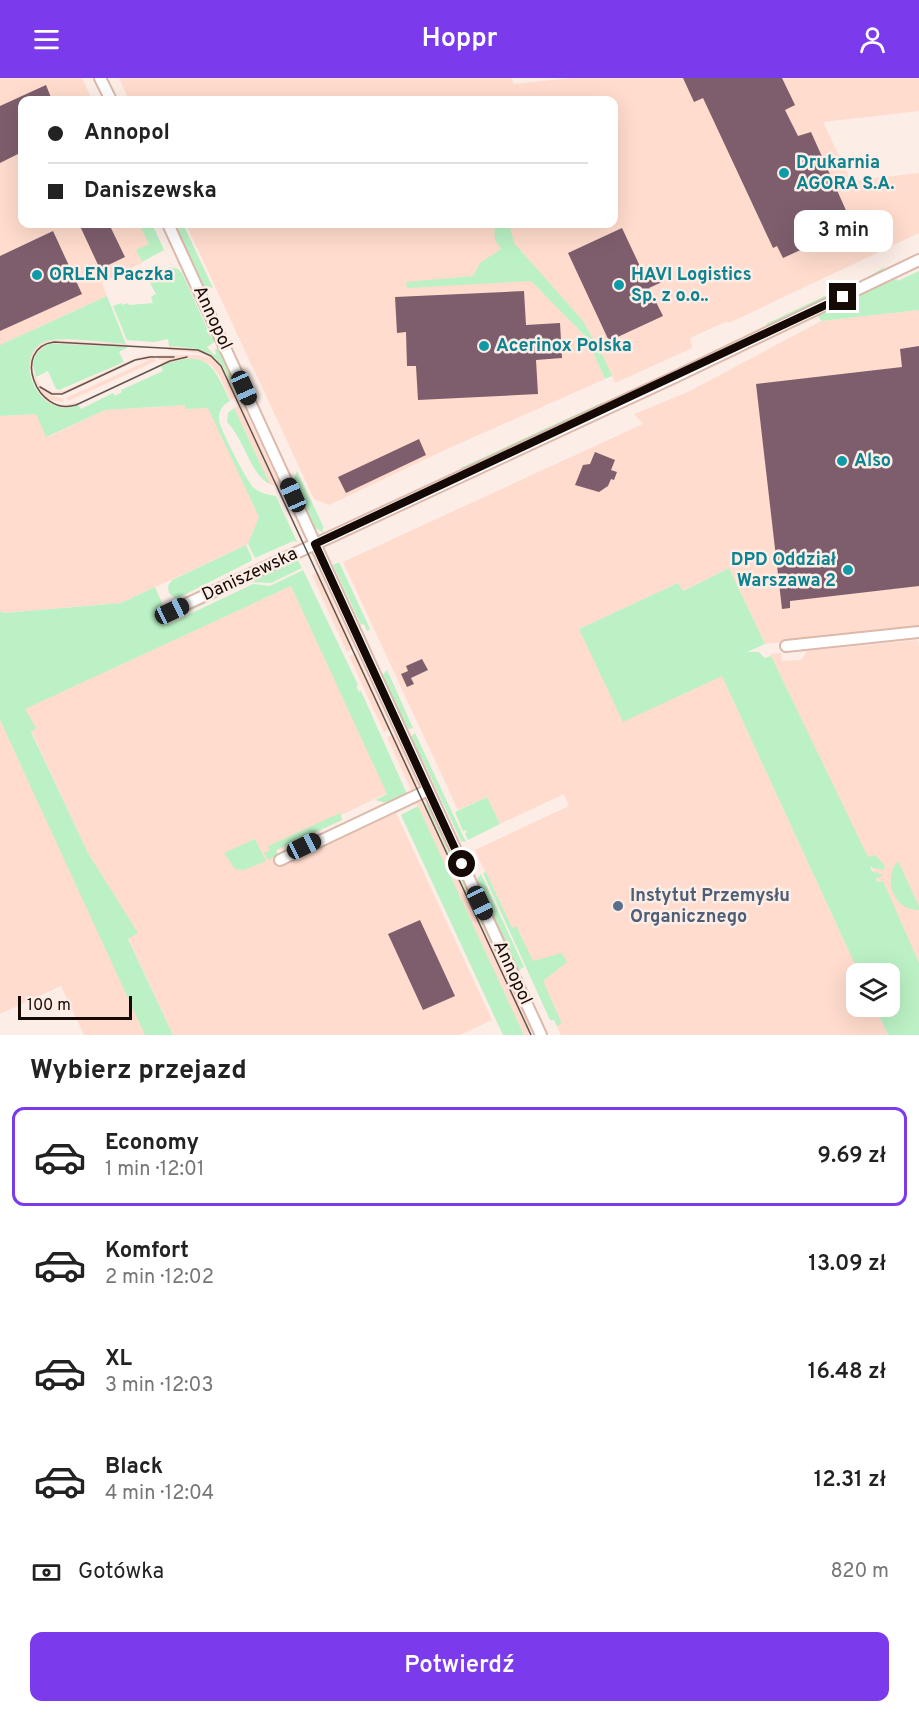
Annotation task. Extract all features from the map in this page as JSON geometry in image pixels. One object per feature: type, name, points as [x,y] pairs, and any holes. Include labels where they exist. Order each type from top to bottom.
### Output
[{"type":"street","points":[[100,78],[109,96]]},
{"type":"street","name":"Annopol","points":[[170,228],[541,1035]]},
{"type":"street","name":"Daniszewska","points":[[167,613],[675,377],[919,260]]},
{"type":"street","points":[[786,646],[919,632]]},
{"type":"street","points":[[279,860],[428,790]]},
{"type":"shaded area","points":[[0,78],[82,78],[90,96],[18,96],[18,228],[141,228],[149,244],[137,250],[142,263],[102,283],[107,296],[0,345]]},
{"type":"shaded area","points":[[119,78],[512,78],[513,84],[572,78],[919,78],[919,111],[823,122],[851,181],[919,173],[919,233],[729,323],[727,321],[690,338],[692,348],[615,383],[583,321],[531,281],[586,337],[605,379],[447,449],[329,505],[314,499],[188,228],[618,228],[618,96],[127,96]]},
{"type":"shaded area","points":[[919,310],[919,628],[765,644],[729,568],[682,591],[678,583],[579,629],[722,676],[854,963],[846,963],[846,1017],[880,1017],[888,1035],[561,1035],[475,850],[569,806],[564,794],[500,824],[487,797],[458,810],[343,562],[643,424],[634,414],[688,392],[821,321]]},
{"type":"shaded area","points":[[54,340],[126,344],[128,347],[46,345],[34,358],[33,371],[39,384],[52,392],[64,391],[133,359],[134,362],[65,394],[49,395],[62,398],[64,402],[49,400],[57,404],[77,402],[78,405],[66,409],[56,408],[41,396],[29,367],[31,354],[35,348],[44,342]]},
{"type":"shaded area","points":[[169,346],[202,350],[214,356],[226,370],[238,397],[230,400],[220,377],[212,366],[204,361],[186,359],[161,366],[160,363],[167,360],[159,360],[156,355],[198,355],[211,358],[200,353],[168,350]]},
{"type":"shaded area","points":[[153,355],[156,361],[68,401],[66,398],[149,360],[137,361],[136,358]]},
{"type":"shaded area","points":[[242,404],[281,488],[270,484],[234,408]]},
{"type":"shaded area","points":[[185,405],[186,409],[209,407],[259,517],[248,544],[121,603],[4,613],[0,611],[0,416],[36,414],[47,437],[105,410]]},
{"type":"shaded area","points":[[319,572],[354,648],[347,652],[312,575]]},
{"type":"shaded area","points":[[291,586],[387,793],[341,815],[342,820],[276,851],[283,866],[396,813],[492,1020],[460,1035],[173,1035],[128,938],[137,933],[88,853],[31,731],[36,728],[24,709]]},
{"type":"shaded area","points":[[918,640],[919,966],[770,654],[781,653],[782,661],[801,660],[807,651]]},
{"type":"shaded area","points":[[356,653],[391,729],[384,732],[349,656]]},
{"type":"shaded area","points":[[0,720],[145,1035],[84,1035],[61,986],[0,1014]]},
{"type":"shaded area","points":[[394,734],[417,784],[412,792],[387,737]]},
{"type":"shaded area","points":[[421,799],[425,803],[531,1029],[528,1035],[524,1035],[415,800]]},
{"type":"green space","points":[[141,228],[154,228],[164,250],[142,262],[136,250],[149,244]]},
{"type":"green space","points":[[177,228],[185,228],[213,288],[204,286]]},
{"type":"green space","points":[[494,228],[510,228],[514,243],[583,321],[612,376],[605,379],[586,337],[531,281],[407,288],[406,282],[473,276],[480,263],[501,249],[495,240]]},
{"type":"green space","points":[[886,266],[875,276],[767,329],[766,324],[856,281],[860,282]]},
{"type":"green space","points":[[170,267],[182,273],[211,337],[214,337],[216,341],[207,347],[214,355],[216,354],[215,349],[219,348],[240,394],[238,397],[220,363],[206,352],[169,346],[168,339],[154,342],[127,340],[113,306],[121,303],[129,305],[153,303],[151,297],[156,294],[147,281],[148,277]]},
{"type":"green space","points":[[919,271],[919,310],[821,321],[817,314],[870,288],[897,279],[898,281]]},
{"type":"green space","points":[[107,296],[126,344],[74,339],[47,341],[36,348],[30,358],[33,384],[40,395],[51,404],[63,408],[78,405],[81,409],[113,393],[115,396],[122,392],[121,390],[163,371],[161,366],[188,359],[206,362],[218,377],[230,401],[225,404],[219,414],[219,420],[234,455],[254,488],[264,494],[276,496],[297,542],[293,541],[255,558],[248,544],[259,517],[208,408],[185,409],[185,405],[105,410],[46,437],[36,414],[0,416],[0,345]]},
{"type":"green space","points":[[48,344],[128,347],[119,352],[124,362],[59,390],[56,389],[48,371],[36,377],[33,365],[35,355]]},
{"type":"green space","points":[[603,402],[602,405],[466,469],[460,468]]},
{"type":"green space","points":[[234,408],[270,484],[257,473],[227,422],[228,413]]},
{"type":"green space","points":[[297,471],[324,528],[322,529],[324,533],[314,527],[293,481]]},
{"type":"green space","points":[[246,545],[252,558],[251,561],[176,599],[169,593],[168,586],[172,580]]},
{"type":"green space","points":[[297,559],[302,568],[271,583],[251,582],[168,621],[169,624],[253,584],[270,586],[303,570],[407,794],[387,803],[375,800],[387,794],[291,586],[25,709],[36,728],[31,732],[88,853],[138,933],[128,939],[173,1035],[145,1035],[0,720],[0,611],[4,613],[121,603],[155,587],[169,619]]},
{"type":"green space","points":[[339,562],[370,629],[367,631],[364,624],[361,625],[333,565]]},
{"type":"green space","points":[[729,568],[765,644],[747,652],[759,652],[765,658],[771,656],[868,857],[875,855],[885,866],[884,870],[870,867],[872,871],[883,875],[876,879],[878,882],[883,881],[919,963],[919,1035],[888,1035],[880,1017],[900,1017],[900,963],[854,963],[722,676],[623,722],[579,629],[678,583],[683,591]]},
{"type":"green space","points":[[387,670],[413,728],[405,730],[381,677]]},
{"type":"green space","points":[[415,733],[466,842],[461,841],[423,761],[409,738]]},
{"type":"green space","points":[[487,797],[500,824],[468,840],[465,834],[467,832],[463,831],[455,812]]},
{"type":"green space","points":[[425,803],[431,808],[531,1029]]},
{"type":"green space","points":[[418,806],[524,1035],[503,1035],[401,815]]},
{"type":"green space","points":[[340,813],[342,820],[276,850],[278,856],[268,860],[264,853],[270,850],[268,846]]},
{"type":"green space","points":[[255,839],[266,861],[244,870],[235,869],[224,853]]},
{"type":"green space","points":[[898,861],[919,910],[903,905],[893,893],[891,876]]},
{"type":"green space","points":[[486,872],[512,928],[516,926],[533,961],[562,953],[567,962],[543,981],[562,1024],[557,1026],[554,1020],[550,1020],[483,873]]},
{"type":"green space","points":[[481,874],[524,967],[517,971],[477,879]]},
{"type":"building","name":"Drukarnia AGORA S.A.","points":[[683,78],[782,78],[795,105],[785,110],[798,136],[811,132],[853,226],[783,258],[777,246],[773,248],[703,98],[694,102]]},
{"type":"building","points":[[46,85],[50,96],[22,96]]},
{"type":"building","points":[[18,98],[18,154],[0,163],[0,106]]},
{"type":"building","points":[[81,228],[111,228],[125,257],[100,269]]},
{"type":"building","name":"HAVI Logistics Sp. z o.o..","points":[[622,228],[645,277],[657,271],[662,282],[649,288],[663,316],[609,341],[568,253]]},
{"type":"building","name":"ORLEN Paczka","points":[[53,231],[82,294],[0,331],[0,256]]},
{"type":"building","name":"Acerinox Polska","points":[[524,291],[526,325],[560,323],[562,358],[536,360],[538,394],[418,400],[416,366],[407,366],[406,332],[397,333],[395,297]]},
{"type":"building","name":"Also","points":[[919,346],[919,586],[790,601],[790,608],[782,609],[756,384],[902,367],[900,349]]},
{"type":"building","points":[[419,439],[426,455],[346,493],[338,477]]},
{"type":"building","points":[[595,452],[615,460],[611,470],[617,472],[614,480],[611,479],[608,486],[599,492],[575,485],[583,465],[590,464]]},
{"type":"building","points":[[422,659],[428,670],[411,678],[414,684],[407,687],[401,674],[408,671],[406,666]]},
{"type":"building","points":[[420,920],[455,996],[423,1010],[388,934]]},
{"type":"tram line","points":[[187,357],[170,361],[76,405],[62,406],[50,401],[40,392],[34,380],[32,368],[34,356],[41,347],[54,342],[198,350],[211,356],[221,366],[531,1035]]},
{"type":"tram line","points":[[40,387],[52,394],[62,394],[135,360],[150,357],[174,357]]},
{"type":"place","name":"Drukarnia AGORA S.A.","points":[[784,173]]},
{"type":"place","name":"ORLEN Paczka","points":[[37,275]]},
{"type":"place","name":"HAVI Logistics Sp. z o.o..","points":[[619,285]]},
{"type":"place","name":"Acerinox Polska","points":[[484,346]]},
{"type":"place","name":"Also","points":[[842,461]]},
{"type":"place","name":"DPD Oddział Warszawa 2","points":[[848,570]]},
{"type":"place","name":"Instytut Przemysłu Organicznego","points":[[618,906]]},
{"type":"route","points":[[462,864],[315,544],[843,297]]}]
